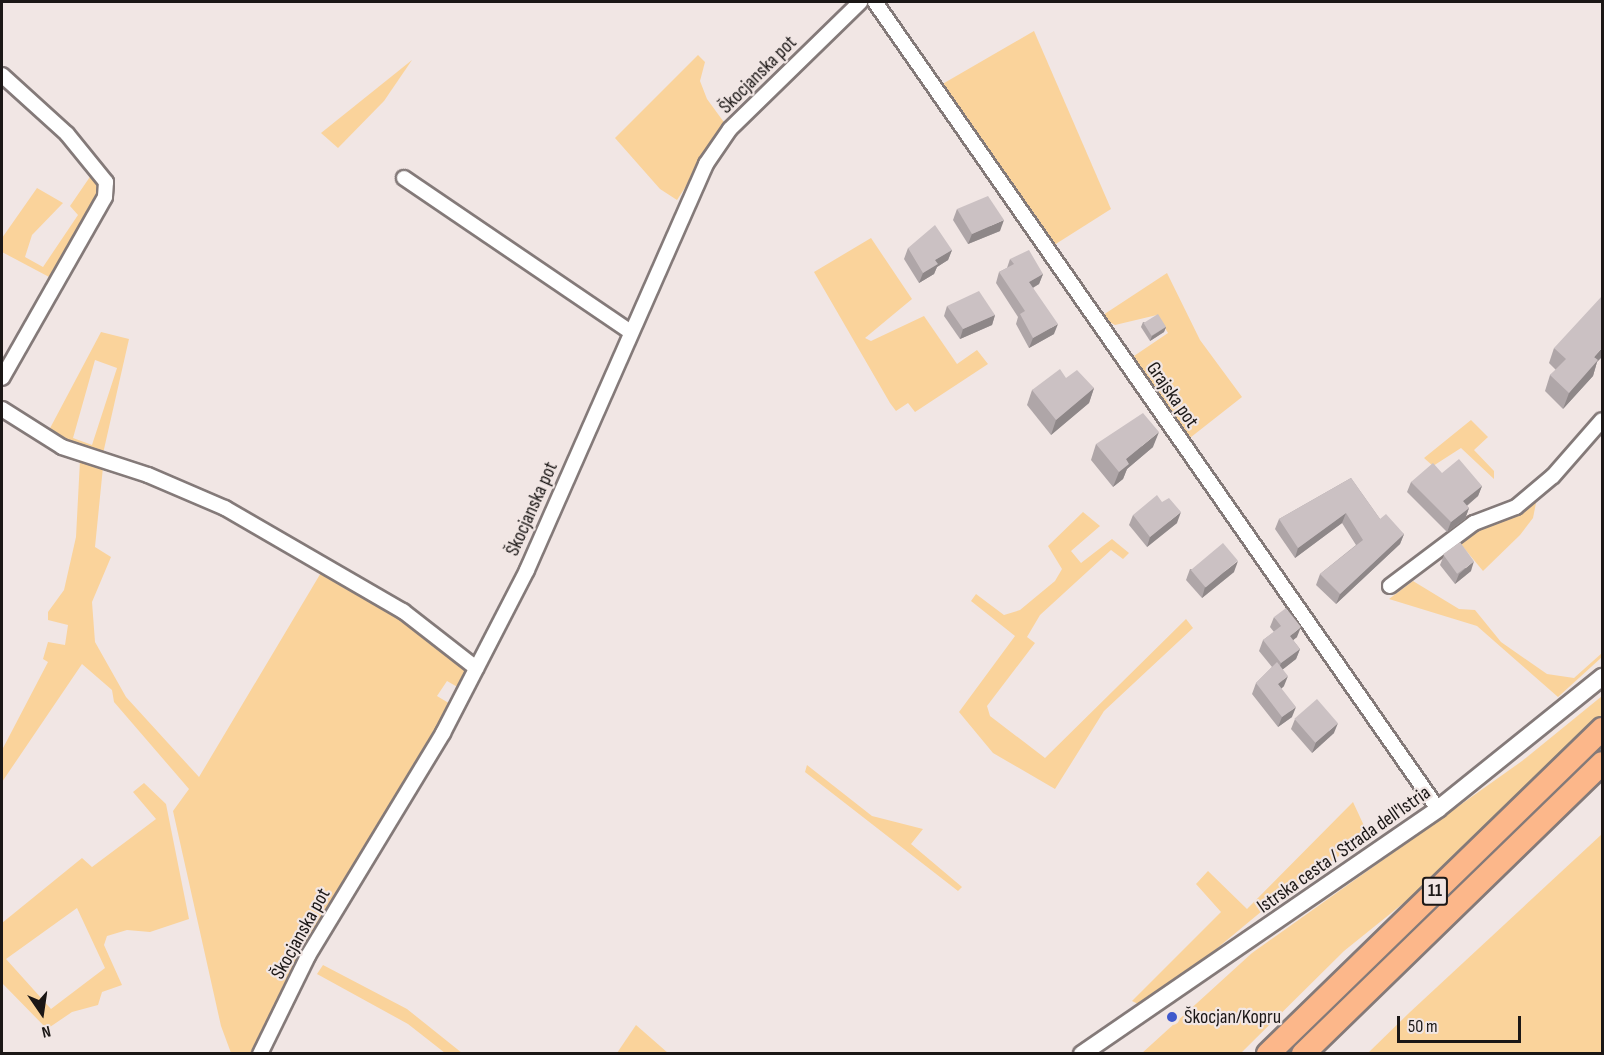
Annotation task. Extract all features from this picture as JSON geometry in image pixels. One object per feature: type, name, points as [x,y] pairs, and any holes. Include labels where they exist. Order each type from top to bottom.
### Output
[{"type":"highway","name":"11","points":[[1268,1053],[1602,729]]},
{"type":"highway","name":"11","points":[[1303,1053],[1602,763]]},
{"type":"street","name":"Škocjanska pot","points":[[261,1053],[308,956],[476,668],[527,570],[684,205],[724,138],[860,2]]},
{"type":"street","name":"Grajska pot","points":[[875,2],[1438,809]]},
{"type":"street","points":[[2,75],[67,134],[106,182],[105,197],[2,378]]},
{"type":"street","points":[[404,178],[629,331]]},
{"type":"street","points":[[2,408],[62,447],[148,475],[225,508],[403,611],[476,668]]},
{"type":"street","points":[[1390,586],[1473,522],[1516,507],[1553,476],[1602,420]]},
{"type":"street","name":"Istrska cesta / Strada dell'Istria","points":[[1082,1053],[1438,809],[1602,677]]},
{"type":"shaded area","points":[[1034,31],[1111,209],[1051,247],[939,86]]},
{"type":"shaded area","points":[[698,55],[705,62],[700,81],[707,99],[726,125],[677,200],[660,189],[615,138]]},
{"type":"shaded area","points":[[412,60],[384,101],[338,148],[321,133]]},
{"type":"shaded area","points":[[96,168],[102,196],[51,278],[2,252],[2,238],[37,188],[63,203],[32,235],[25,257],[43,267],[78,215],[70,206]]},
{"type":"shaded area","points":[[871,238],[912,299],[865,338],[871,341],[924,316],[957,364],[977,350],[988,364],[915,412],[908,403],[896,411],[890,403],[814,272]]},
{"type":"shaded area","points":[[1167,273],[1200,340],[1242,397],[1186,441],[1134,356],[1168,333],[1157,315],[1115,325],[1100,317]]},
{"type":"shaded area","points":[[101,332],[129,339],[102,458],[48,432]],"holes":[[[95,360],[117,368],[92,445],[73,438]]]},
{"type":"shaded area","points":[[1471,420],[1488,437],[1474,450],[1494,471],[1494,479],[1461,448],[1433,466],[1424,458]]},
{"type":"shaded area","points":[[80,460],[103,467],[95,547],[111,557],[92,602],[95,642],[126,697],[199,777],[322,571],[400,616],[457,658],[466,672],[461,689],[447,681],[437,696],[452,705],[253,1053],[231,1053],[221,1026],[173,811],[189,789],[114,702],[112,690],[82,664],[2,782],[2,750],[48,662],[43,659],[48,642],[65,645],[68,625],[48,620],[48,612],[64,590],[76,537]]},
{"type":"shaded area","points":[[1537,498],[1533,518],[1520,535],[1483,571],[1459,542]]},
{"type":"shaded area","points":[[1083,512],[1100,526],[1071,551],[1081,563],[1112,539],[1129,553],[1123,559],[1111,550],[1040,615],[1027,637],[1035,643],[987,706],[990,716],[1045,758],[1186,619],[1193,628],[1104,711],[1055,789],[993,753],[959,712],[1015,636],[971,601],[976,594],[1004,615],[1020,610],[1055,581],[1062,569],[1048,546]]},
{"type":"shaded area","points":[[1413,581],[1459,609],[1475,610],[1501,642],[1547,674],[1574,678],[1602,653],[1602,657],[1558,697],[1477,626],[1389,599]]},
{"type":"shaded area","points":[[1602,696],[1602,717],[1421,889],[1344,951],[1241,1053],[1141,1054],[1252,953],[1522,761]]},
{"type":"shaded area","points":[[807,765],[872,816],[923,829],[911,844],[962,887],[958,891],[805,772]]},
{"type":"shaded area","points":[[144,783],[166,804],[189,919],[150,932],[127,930],[107,936],[104,945],[122,985],[102,992],[98,1005],[72,1012],[47,1029],[2,983],[2,923],[82,858],[92,867],[156,819],[133,792]],"holes":[[[77,908],[105,968],[51,1009],[6,959]]]},
{"type":"shaded area","points":[[1353,802],[1366,830],[1353,846],[1262,911],[1168,989],[1142,1006],[1132,1001],[1221,912],[1196,884],[1208,871],[1247,909]]},
{"type":"shaded area","points":[[1602,834],[1602,1053],[1368,1053],[1409,1013]]},
{"type":"shaded area","points":[[323,965],[407,1009],[462,1053],[445,1053],[408,1024],[317,974]]},
{"type":"shaded area","points":[[636,1025],[668,1053],[617,1053]]},
{"type":"building","points":[[988,196],[1004,220],[972,234],[957,209]]},
{"type":"building","points":[[935,225],[952,250],[935,260],[938,264],[923,273],[908,248]]},
{"type":"building","points":[[1029,250],[1043,274],[1029,282],[1058,324],[1033,338],[1020,314],[1025,311],[999,272],[1014,264],[1010,259]]},
{"type":"building","points":[[979,291],[995,315],[963,329],[947,306]]},
{"type":"building","points":[[1602,296],[1602,348],[1594,357],[1598,360],[1569,393],[1550,375],[1566,359],[1554,348]]},
{"type":"building","points":[[1158,314],[1166,327],[1152,336],[1144,323]]},
{"type":"building","points":[[1060,369],[1066,378],[1077,370],[1094,388],[1056,420],[1032,390]]},
{"type":"building","points":[[1143,413],[1159,432],[1126,459],[1129,464],[1119,472],[1096,444]]},
{"type":"building","points":[[1459,459],[1482,486],[1463,501],[1469,508],[1451,522],[1411,482],[1433,463],[1442,473]]},
{"type":"building","points":[[1351,478],[1380,519],[1386,514],[1404,534],[1340,594],[1320,574],[1363,540],[1346,513],[1298,548],[1279,519]]},
{"type":"building","points":[[1157,495],[1162,502],[1169,498],[1181,512],[1150,537],[1133,515]]},
{"type":"building","points":[[1460,542],[1474,561],[1457,574],[1443,554]]},
{"type":"building","points":[[1223,543],[1238,561],[1206,588],[1191,570]]},
{"type":"building","points":[[1286,608],[1301,627],[1290,636],[1300,649],[1281,663],[1263,640],[1281,626],[1274,617]]},
{"type":"building","points":[[1277,662],[1288,676],[1278,684],[1296,707],[1282,717],[1256,683]]},
{"type":"building","points":[[1317,699],[1338,723],[1315,743],[1294,719]]},
{"type":"place","name":"Škocjan/Kopru","points":[[1172,1017]]}]
